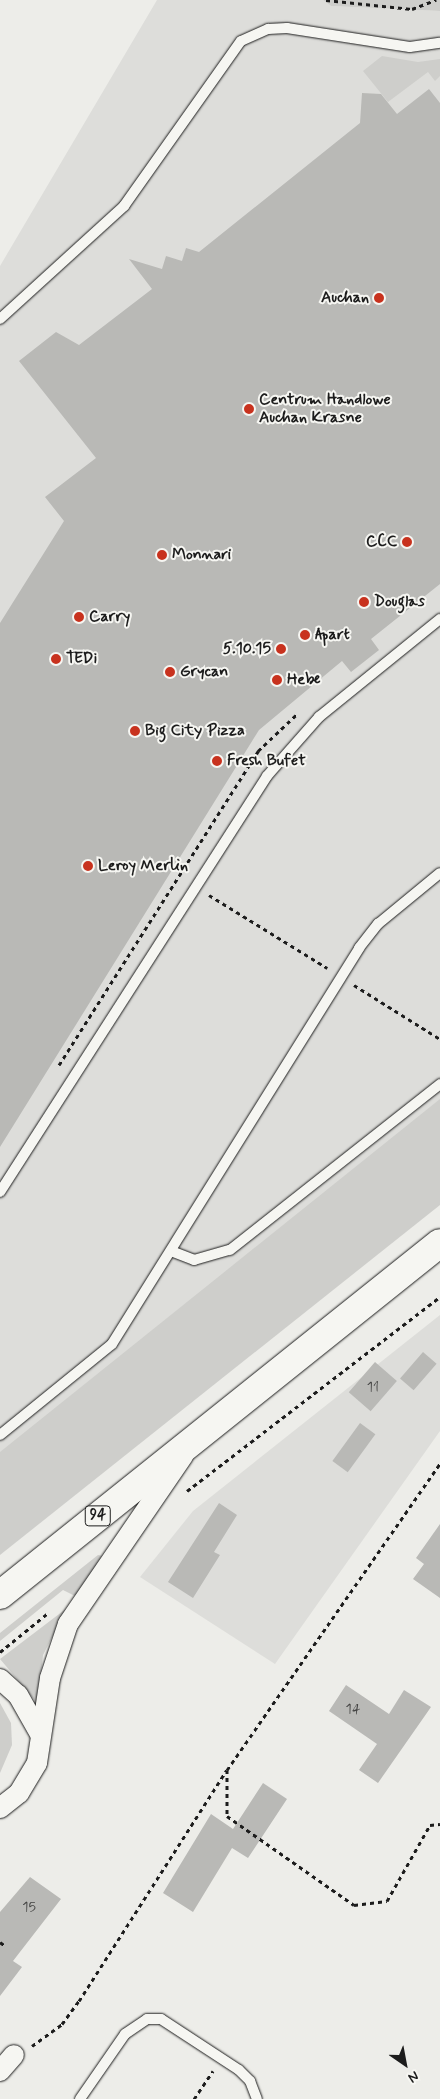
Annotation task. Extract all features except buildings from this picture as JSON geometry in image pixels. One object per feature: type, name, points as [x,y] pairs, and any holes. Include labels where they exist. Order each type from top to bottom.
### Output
[{"type":"main road","name":"94","points":[[0,1595],[440,1243]]},
{"type":"street","points":[[0,1808],[29,1780],[58,1648],[79,1609],[195,1438]]},
{"type":"street","points":[[0,1679],[18,1695],[40,1734]]},
{"type":"street","points":[[0,2071],[14,2055]]},
{"type":"lane","points":[[0,319],[124,206],[242,41],[268,29],[287,28],[410,47],[440,43]]},
{"type":"lane","points":[[0,1192],[242,809],[299,737],[440,619]]},
{"type":"lane","points":[[0,1435],[112,1344],[342,978],[378,924],[440,873]]},
{"type":"lane","points":[[171,1251],[194,1260],[230,1250],[440,1084]]},
{"type":"lane","points":[[85,2097],[125,2034],[147,2020],[174,2024],[222,2058],[250,2081],[257,2099]]},
{"type":"path","points":[[326,0],[412,9],[436,0]]},
{"type":"path","points":[[177,875],[440,1039]]},
{"type":"path","points":[[182,1495],[440,1297]]},
{"type":"path","points":[[14,2055],[44,2041],[79,2001],[227,1770],[440,1463]]},
{"type":"path","points":[[0,1652],[64,1600],[79,1609]]},
{"type":"path","points":[[227,1770],[227,1816],[354,1905],[387,1901],[430,1826],[440,1824]]},
{"type":"path","points":[[194,2099],[222,2058]]},
{"type":"shaded area","points":[[157,0],[323,0],[331,6],[440,11],[440,1195],[0,1542],[0,266]]},
{"type":"shaded area","points":[[323,0],[440,0],[440,11],[331,6]]},
{"type":"shaded area","points":[[382,56],[418,62],[440,59],[440,76],[435,81],[428,72],[388,102],[363,71]]},
{"type":"shaded area","points":[[440,1099],[440,1205],[0,1555],[0,1452]]},
{"type":"shaded area","points":[[440,1315],[440,1431],[275,1664],[140,1577],[193,1511]]},
{"type":"shaded area","points":[[98,1555],[103,1556],[75,1596],[63,1590],[0,1641],[0,1633]]},
{"type":"shaded area","points":[[67,1608],[43,1655],[38,1704],[0,1659]]},
{"type":"shaded area","points":[[0,1703],[11,1723],[12,1745],[0,1773]]},
{"type":"place","name":"Auchan","points":[[379,298]]},
{"type":"place","name":"Centrum Handlowe Auchan Krasne","points":[[249,409]]},
{"type":"place","name":"CCC","points":[[407,542]]},
{"type":"place","name":"Monnari","points":[[162,555]]},
{"type":"place","name":"Douglas","points":[[364,602]]},
{"type":"place","name":"Carry","points":[[79,617]]},
{"type":"place","name":"Apart","points":[[305,635]]},
{"type":"place","name":"5.10.15","points":[[281,649]]},
{"type":"place","name":"TEDi","points":[[56,659]]},
{"type":"place","name":"Grycan","points":[[170,672]]},
{"type":"place","name":"Hebe","points":[[277,680]]},
{"type":"place","name":"Big City Pizza","points":[[135,731]]},
{"type":"place","name":"Fresh Bufet","points":[[217,761]]},
{"type":"place","name":"Leroy Merlin","points":[[88,866]]}]
